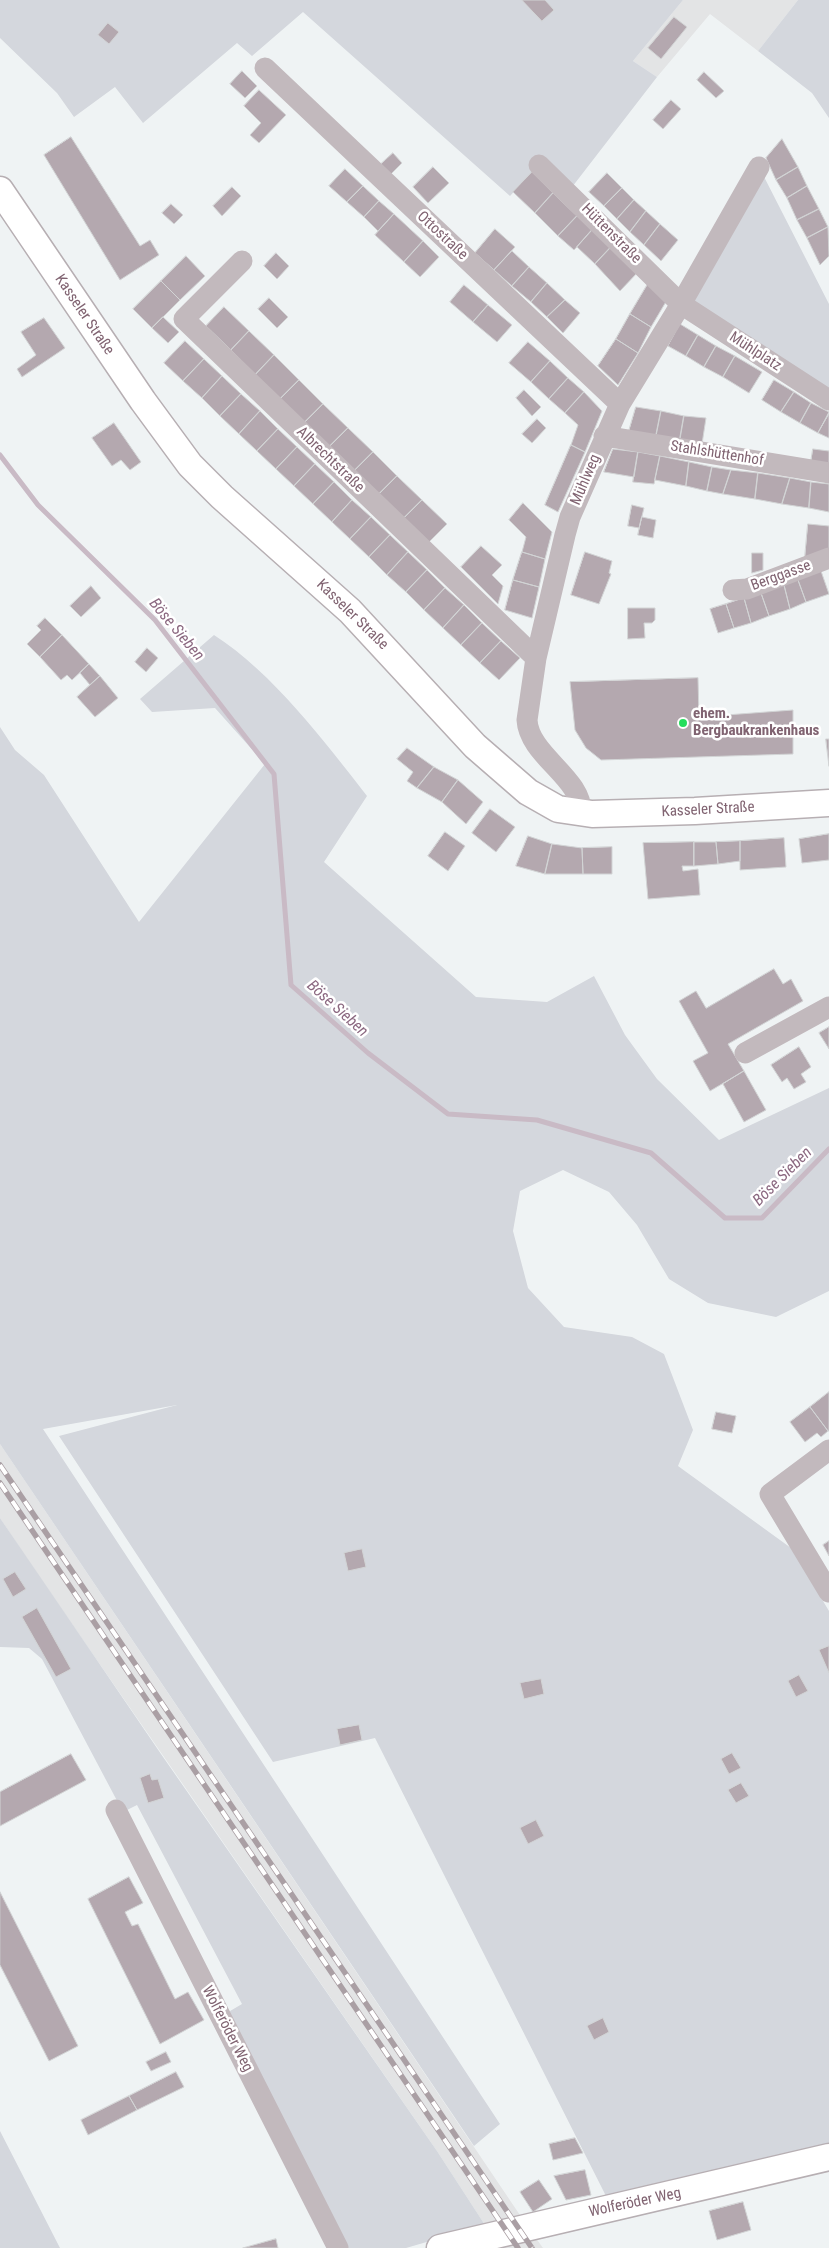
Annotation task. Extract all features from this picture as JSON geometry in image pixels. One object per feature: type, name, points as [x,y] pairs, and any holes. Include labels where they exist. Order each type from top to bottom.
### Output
[{"type":"main road","name":"Kasseler Straße","points":[[0,190],[138,394],[190,465],[208,484],[354,615],[472,742],[505,774],[547,804],[581,813],[625,814],[829,803]]},
{"type":"main road","name":"Wolferöder Weg","points":[[440,2248],[829,2157]]},
{"type":"street","name":"Ottostraße","points":[[264,68],[620,404]]},
{"type":"street","name":"Hüttenstraße","points":[[540,165],[681,304]]},
{"type":"street","name":"Mühlweg","points":[[581,813],[580,798],[538,745],[528,729],[527,712],[536,658],[570,516],[604,436],[620,404],[681,304],[759,167]]},
{"type":"street","name":"Albrechtstraße","points":[[242,261],[184,320],[536,658]]},
{"type":"street","name":"Mühlplatz","points":[[681,304],[829,400]]},
{"type":"street","name":"Stahlshüttenhof","points":[[604,436],[829,472]]},
{"type":"street","name":"Berggasse","points":[[733,590],[747,589],[829,558]]},
{"type":"street","points":[[745,1053],[829,1007]]},
{"type":"street","points":[[829,1450],[770,1494],[829,1592]]},
{"type":"street","name":"Wolferöder Weg","points":[[116,1810],[338,2248]]},
{"type":"shaded area","points":[[0,0],[683,0],[633,61],[657,77],[569,191],[539,165],[510,196],[303,12],[252,56],[237,43],[143,123],[115,87],[74,117],[57,93],[0,38]]},
{"type":"shaded area","points":[[683,0],[798,0],[758,51],[710,14],[657,77],[633,61]]},
{"type":"shaded area","points":[[798,0],[829,0],[829,118],[812,93],[758,51]]},
{"type":"shaded area","points":[[759,167],[829,304],[829,400],[681,305]]},
{"type":"shaded area","points":[[214,635],[257,668],[277,688],[315,731],[367,796],[324,862],[476,997],[547,1002],[594,976],[625,1035],[657,1079],[719,1140],[829,1088],[829,1291],[776,1317],[708,1303],[669,1279],[637,1225],[609,1192],[563,1170],[520,1191],[513,1231],[528,1288],[564,1327],[632,1337],[664,1354],[693,1430],[678,1466],[791,1548],[829,1611],[829,2143],[607,2198],[375,1738],[273,1762],[59,1436],[177,1405],[43,1429],[500,2124],[474,2146],[0,1444],[0,727],[15,750],[44,775],[139,922],[265,764],[215,708],[152,712],[140,699]]},
{"type":"shaded area","points":[[0,1444],[543,2248],[504,2248],[507,2232],[485,2225],[437,2151],[38,1575],[0,1518]]},
{"type":"shaded area","points":[[0,1518],[161,1754],[437,2151],[485,2225],[406,2248],[345,2248],[225,2014],[242,2004],[137,1805],[123,1812],[42,1659],[29,1648],[0,1647]]},
{"type":"shaded area","points":[[0,2131],[60,2248],[0,2248]]},
{"type":"building","points":[[522,0],[545,0],[554,10],[542,21]]},
{"type":"building","points":[[674,17],[687,27],[661,59],[648,48]]},
{"type":"building","points":[[108,23],[119,32],[109,44],[98,35]]},
{"type":"building","points":[[242,71],[257,86],[245,98],[230,84]]},
{"type":"building","points":[[704,72],[724,91],[716,98],[697,80]]},
{"type":"building","points":[[259,90],[286,115],[259,143],[250,135],[261,123],[244,106]]},
{"type":"building","points":[[671,100],[681,109],[663,129],[653,120]]},
{"type":"building","points":[[71,137],[140,246],[150,240],[159,255],[120,280],[44,155]]},
{"type":"building","points":[[782,139],[798,167],[776,180],[766,158]]},
{"type":"building","points":[[393,153],[402,163],[391,174],[381,164]]},
{"type":"building","points":[[433,167],[449,183],[428,203],[413,187]]},
{"type":"building","points":[[798,167],[807,186],[787,198],[776,180]]},
{"type":"building","points":[[345,169],[363,186],[347,202],[329,186]]},
{"type":"building","points":[[532,172],[553,193],[535,213],[513,192]]},
{"type":"building","points":[[607,173],[622,188],[604,206],[589,192]]},
{"type":"building","points":[[363,186],[379,201],[364,217],[347,202]]},
{"type":"building","points":[[807,186],[819,209],[797,220],[787,198]]},
{"type":"building","points":[[232,187],[241,196],[222,216],[213,206]]},
{"type":"building","points":[[622,188],[634,200],[617,219],[604,206]]},
{"type":"building","points":[[553,193],[577,216],[558,236],[535,213]]},
{"type":"building","points":[[634,200],[646,211],[630,232],[617,219]]},
{"type":"building","points":[[379,201],[394,214],[378,231],[364,217]]},
{"type":"building","points":[[171,204],[183,215],[174,224],[162,213]]},
{"type":"building","points":[[819,209],[828,227],[807,238],[797,220]]},
{"type":"building","points":[[646,211],[660,224],[644,245],[630,232]]},
{"type":"building","points":[[394,214],[423,241],[404,262],[375,235]]},
{"type":"building","points":[[577,216],[592,230],[574,250],[558,236]]},
{"type":"building","points":[[660,224],[678,240],[661,261],[644,245]]},
{"type":"building","points":[[828,227],[829,256],[820,265],[807,238]]},
{"type":"building","points":[[495,229],[515,247],[494,270],[475,253]]},
{"type":"building","points":[[592,230],[611,247],[595,264],[577,247]]},
{"type":"building","points":[[423,241],[439,257],[420,277],[404,262]]},
{"type":"building","points":[[611,247],[638,272],[620,291],[595,264]]},
{"type":"building","points":[[512,251],[529,267],[512,286],[494,270]]},
{"type":"building","points":[[276,253],[289,266],[277,279],[264,266]]},
{"type":"building","points":[[186,256],[205,276],[180,300],[161,281]]},
{"type":"building","points":[[529,267],[547,283],[531,302],[512,286]]},
{"type":"building","points":[[161,281],[180,300],[152,328],[133,309]]},
{"type":"building","points":[[649,282],[667,300],[651,327],[630,314]]},
{"type":"building","points":[[547,283],[565,300],[547,317],[531,302]]},
{"type":"building","points":[[464,285],[488,305],[473,322],[450,302]]},
{"type":"building","points":[[269,298],[288,317],[277,328],[258,309]]},
{"type":"building","points":[[565,300],[580,313],[563,333],[547,317]]},
{"type":"building","points":[[488,305],[512,325],[497,342],[473,322]]},
{"type":"building","points":[[224,307],[249,331],[231,350],[206,326]]},
{"type":"building","points":[[630,314],[651,327],[638,353],[616,339]]},
{"type":"building","points":[[163,317],[179,332],[168,343],[152,328]]},
{"type":"building","points":[[44,318],[65,348],[22,377],[17,369],[36,355],[21,332]]},
{"type":"building","points":[[680,324],[698,335],[686,356],[668,346]]},
{"type":"building","points":[[249,331],[274,355],[255,375],[231,350]]},
{"type":"building","points":[[698,335],[716,346],[704,367],[686,356]]},
{"type":"building","points":[[616,339],[638,353],[618,385],[598,366]]},
{"type":"building","points":[[185,341],[204,359],[183,381],[164,363]]},
{"type":"building","points":[[528,342],[550,361],[531,382],[509,363]]},
{"type":"building","points":[[716,346],[735,356],[723,377],[704,367]]},
{"type":"building","points":[[274,355],[299,380],[280,399],[255,375]]},
{"type":"building","points":[[735,356],[762,372],[749,393],[723,377]]},
{"type":"building","points":[[204,359],[222,376],[202,398],[183,381]]},
{"type":"building","points":[[550,361],[568,378],[549,399],[531,382]]},
{"type":"building","points":[[222,376],[241,394],[220,416],[202,398]]},
{"type":"building","points":[[568,378],[584,392],[565,413],[549,399]]},
{"type":"building","points":[[299,380],[323,404],[304,423],[280,399]]},
{"type":"building","points":[[774,380],[794,392],[781,412],[762,400]]},
{"type":"building","points":[[524,390],[541,407],[532,416],[516,398]]},
{"type":"building","points":[[584,392],[602,411],[585,452],[571,445],[578,425],[565,413]]},
{"type":"building","points":[[794,392],[811,403],[800,423],[781,412]]},
{"type":"building","points":[[241,394],[260,411],[239,434],[220,416]]},
{"type":"building","points":[[811,403],[829,412],[818,433],[800,423]]},
{"type":"building","points":[[323,404],[348,428],[329,447],[304,423]]},
{"type":"building","points":[[636,407],[661,411],[656,436],[629,431]]},
{"type":"building","points":[[260,411],[278,429],[257,451],[239,434]]},
{"type":"building","points":[[661,411],[684,416],[680,439],[656,436]]},
{"type":"building","points":[[829,414],[829,438],[818,433]]},
{"type":"building","points":[[684,416],[706,418],[702,444],[680,439]]},
{"type":"building","points":[[537,419],[546,428],[532,443],[522,434]]},
{"type":"building","points":[[114,423],[141,462],[130,470],[121,460],[112,466],[92,438]]},
{"type":"building","points":[[348,428],[373,452],[354,471],[329,447]]},
{"type":"building","points":[[278,429],[297,447],[276,469],[257,451]]},
{"type":"building","points":[[571,445],[585,452],[558,512],[545,505]]},
{"type":"building","points":[[297,447],[315,464],[294,486],[276,469]]},
{"type":"building","points":[[613,449],[638,452],[634,477],[604,472]]},
{"type":"building","points":[[813,449],[829,451],[829,465],[811,462]]},
{"type":"building","points":[[373,452],[397,476],[378,495],[354,471]]},
{"type":"building","points":[[638,452],[660,456],[654,484],[633,482]]},
{"type":"building","points":[[660,456],[689,462],[686,486],[655,480]]},
{"type":"building","points":[[689,462],[712,467],[707,491],[686,486]]},
{"type":"building","points":[[315,464],[334,482],[313,504],[294,486]]},
{"type":"building","points":[[712,467],[731,470],[723,494],[707,491]]},
{"type":"building","points":[[731,470],[758,473],[755,499],[723,494]]},
{"type":"building","points":[[758,473],[790,478],[782,504],[755,499]]},
{"type":"building","points":[[397,476],[422,500],[403,519],[378,495]]},
{"type":"building","points":[[790,478],[811,482],[809,508],[782,504]]},
{"type":"building","points":[[334,482],[352,500],[332,522],[313,504]]},
{"type":"building","points":[[811,482],[829,484],[829,512],[809,508]]},
{"type":"building","points":[[352,500],[371,517],[350,539],[332,522]]},
{"type":"building","points":[[422,500],[447,524],[428,543],[403,519]]},
{"type":"building","points":[[523,503],[552,532],[545,559],[522,552],[526,537],[509,520]]},
{"type":"building","points":[[632,505],[644,508],[639,528],[628,526]]},
{"type":"building","points":[[371,517],[390,535],[369,557],[350,539]]},
{"type":"building","points":[[642,517],[656,520],[653,538],[638,535]]},
{"type":"building","points":[[808,524],[829,526],[829,549],[805,557]]},
{"type":"building","points":[[390,535],[408,552],[387,575],[369,557]]},
{"type":"building","points":[[481,546],[502,565],[492,575],[503,586],[498,604],[461,567]]},
{"type":"building","points":[[408,552],[427,570],[406,592],[387,575]]},
{"type":"building","points":[[522,552],[545,559],[539,587],[513,580]]},
{"type":"building","points":[[585,552],[612,561],[609,573],[611,574],[599,604],[571,595]]},
{"type":"building","points":[[752,553],[763,553],[763,570],[752,573]]},
{"type":"building","points":[[427,570],[445,588],[424,610],[406,592]]},
{"type":"building","points":[[821,571],[829,594],[806,602],[798,580]]},
{"type":"building","points":[[513,580],[539,587],[532,618],[505,610]]},
{"type":"building","points":[[798,580],[806,602],[790,609],[784,585]]},
{"type":"building","points":[[784,585],[790,609],[769,616],[761,593]]},
{"type":"building","points":[[91,586],[101,598],[81,617],[70,606]]},
{"type":"building","points":[[445,588],[464,605],[443,628],[424,610]]},
{"type":"building","points":[[761,593],[769,616],[751,623],[744,598]]},
{"type":"building","points":[[744,598],[751,623],[734,628],[726,604]]},
{"type":"building","points":[[726,604],[734,628],[718,633],[710,609]]},
{"type":"building","points":[[464,605],[482,623],[461,645],[443,628]]},
{"type":"building","points":[[628,608],[655,608],[655,620],[652,623],[644,623],[645,638],[628,639]]},
{"type":"building","points":[[45,618],[62,635],[40,657],[27,644],[41,630],[37,626]]},
{"type":"building","points":[[482,623],[501,641],[480,663],[461,645]]},
{"type":"building","points":[[62,635],[89,664],[72,680],[67,675],[61,680],[40,657]]},
{"type":"building","points":[[501,641],[520,658],[499,680],[480,663]]},
{"type":"building","points":[[147,648],[158,658],[146,672],[135,662]]},
{"type":"building","points":[[89,664],[100,676],[90,685],[80,673]]},
{"type":"building","points":[[100,676],[118,698],[95,717],[77,697]]},
{"type":"building","name":"ehem. Bergbaukrankenhaus","points":[[698,678],[699,717],[793,710],[793,754],[601,760],[586,748],[575,730],[570,682]]},
{"type":"building","points":[[826,739],[829,739],[829,766]]},
{"type":"building","points":[[407,748],[434,767],[417,788],[407,781],[413,772],[397,759]]},
{"type":"building","points":[[434,767],[458,780],[442,802],[417,788]]},
{"type":"building","points":[[458,780],[483,802],[466,824],[442,802]]},
{"type":"building","points":[[490,809],[515,827],[496,852],[472,833]]},
{"type":"building","points":[[445,832],[465,846],[448,871],[428,856]]},
{"type":"building","points":[[829,834],[829,860],[802,863],[799,839]]},
{"type":"building","points":[[528,836],[552,844],[545,874],[516,866]]},
{"type":"building","points":[[784,838],[786,867],[740,870],[740,841]]},
{"type":"building","points":[[740,841],[740,861],[718,864],[716,842]]},
{"type":"building","points":[[694,842],[716,842],[718,864],[694,866]]},
{"type":"building","points":[[694,842],[694,866],[682,866],[683,871],[698,869],[700,895],[648,899],[643,843]]},
{"type":"building","points":[[552,844],[582,848],[583,874],[545,874]]},
{"type":"building","points":[[612,847],[612,874],[583,874],[582,848]]},
{"type":"building","points":[[774,969],[783,984],[791,979],[803,1001],[728,1044],[744,1071],[710,1091],[693,1061],[708,1053],[679,1001],[696,991],[706,1008]]},
{"type":"building","points":[[829,1027],[829,1049],[819,1033]]},
{"type":"building","points":[[799,1047],[811,1067],[801,1074],[806,1082],[794,1089],[787,1078],[782,1082],[771,1065]]},
{"type":"building","points":[[744,1071],[766,1110],[744,1122],[723,1084]]},
{"type":"building","points":[[829,1392],[829,1431],[828,1431],[810,1407]]},
{"type":"building","points":[[810,1407],[828,1431],[821,1437],[817,1433],[805,1442],[790,1422]]},
{"type":"building","points":[[716,1412],[736,1416],[732,1433],[712,1429]]},
{"type":"building","points":[[829,1541],[829,1556],[823,1545]]},
{"type":"building","points":[[362,1549],[366,1567],[348,1571],[344,1553]]},
{"type":"building","points":[[15,1572],[26,1589],[13,1597],[3,1579]]},
{"type":"building","points":[[37,1608],[71,1669],[56,1677],[22,1617]]},
{"type":"building","points":[[829,1646],[829,1673],[819,1650]]},
{"type":"building","points":[[799,1675],[808,1691],[796,1697],[788,1681]]},
{"type":"building","points":[[541,1679],[544,1694],[524,1699],[520,1683]]},
{"type":"building","points":[[359,1725],[362,1740],[340,1745],[337,1729]]},
{"type":"building","points":[[732,1753],[741,1768],[729,1774],[721,1759]]},
{"type":"building","points":[[71,1754],[86,1780],[0,1826],[0,1792]]},
{"type":"building","points":[[150,1774],[152,1780],[158,1779],[164,1798],[148,1803],[140,1778]]},
{"type":"building","points":[[741,1783],[749,1796],[736,1803],[728,1790]]},
{"type":"building","points":[[536,1820],[544,1836],[528,1844],[520,1828]]},
{"type":"building","points":[[129,1877],[143,1903],[125,1912],[132,1926],[138,1924],[175,1999],[188,1992],[204,2020],[160,2044],[88,1899]]},
{"type":"building","points":[[0,1892],[78,2046],[49,2061],[0,1965]]},
{"type":"building","points":[[603,2018],[609,2032],[594,2040],[587,2026]]},
{"type":"building","points":[[166,2052],[171,2062],[151,2071],[146,2062]]},
{"type":"building","points":[[176,2072],[184,2087],[137,2110],[129,2096]]},
{"type":"building","points":[[129,2096],[137,2110],[88,2135],[81,2120]]},
{"type":"building","points":[[575,2138],[583,2153],[553,2160],[549,2144]]},
{"type":"building","points":[[585,2170],[591,2195],[566,2200],[554,2176]]},
{"type":"building","points":[[539,2180],[552,2199],[533,2212],[520,2192]]},
{"type":"building","points":[[743,2202],[751,2230],[717,2240],[709,2211]]},
{"type":"building","points":[[276,2239],[278,2248],[243,2248]]},
{"type":"waterway","name":"Böse Sieben","points":[[0,455],[38,505],[155,620],[274,774],[291,985],[368,1053],[448,1114],[537,1120],[651,1153],[725,1218],[762,1218],[829,1149]]},
{"type":"railway","points":[[0,1465],[532,2248]]},
{"type":"railway","points":[[0,1483],[518,2248]]},
{"type":"place","name":"ehem. Bergbaukrankenhaus","points":[[683,723]]}]
